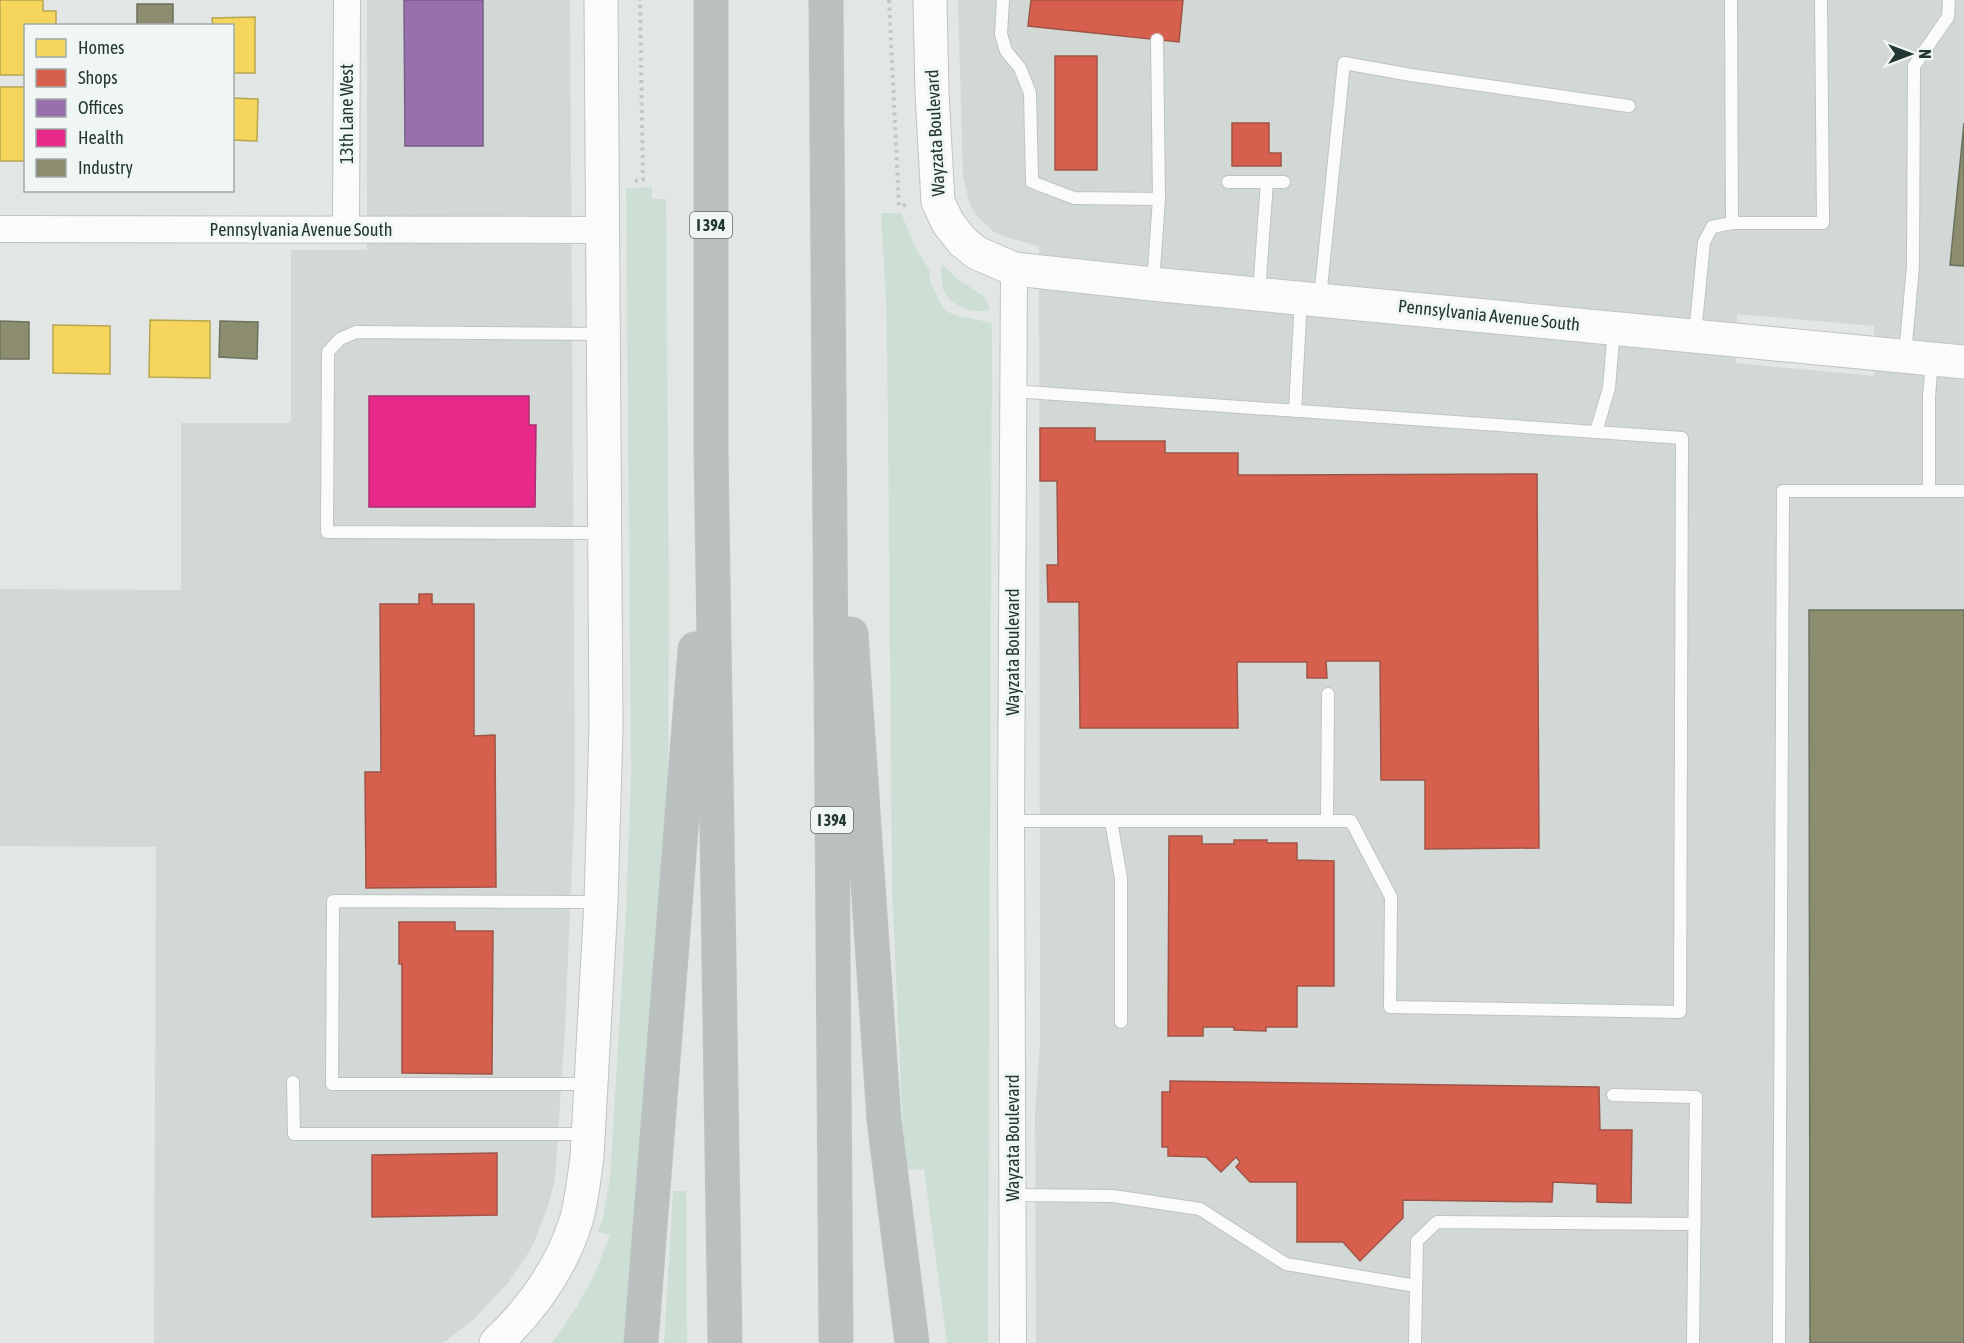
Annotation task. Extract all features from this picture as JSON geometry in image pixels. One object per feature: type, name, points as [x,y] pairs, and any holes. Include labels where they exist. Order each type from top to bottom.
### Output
[{"type":"highway","name":"I 394","points":[[711,0],[711,450],[725,1343]]},
{"type":"highway","name":"I 394","points":[[826,0],[836,1343]]},
{"type":"highway","points":[[828,298],[884,1120],[912,1343]]},
{"type":"highway","points":[[641,1343],[711,450]]},
{"type":"street","name":"13th Lane West","points":[[346,0],[346,229]]},
{"type":"street","points":[[496,1343],[542,1293],[576,1221],[582,1195],[592,1084],[601,902],[606,727],[601,0]]},
{"type":"street","name":"Wayzata Boulevard","points":[[930,0],[938,202],[948,223],[963,242],[976,253],[1014,269],[1011,820],[1013,1343]]},
{"type":"street","name":"Pennsylvania Avenue South","points":[[0,229],[602,230]]},
{"type":"street","name":"Pennsylvania Avenue South","points":[[1014,269],[1964,362]]},
{"type":"lane","points":[[1003,0],[1000,34],[1006,51],[1020,68],[1030,93],[1032,182],[1074,198],[1158,199]]},
{"type":"lane","points":[[1731,0],[1732,223]]},
{"type":"lane","points":[[1695,336],[1704,242],[1712,227],[1732,223],[1822,223],[1821,0]]},
{"type":"lane","points":[[1929,491],[1929,397],[1918,358],[1913,266],[1914,66],[1948,17],[1950,0]]},
{"type":"lane","points":[[1152,284],[1158,199],[1157,40]]},
{"type":"lane","points":[[1295,411],[1344,63],[1411,75],[1629,106]]},
{"type":"lane","points":[[1228,182],[1284,182]]},
{"type":"lane","points":[[1259,293],[1267,182]]},
{"type":"lane","points":[[1596,432],[1609,388],[1614,327]]},
{"type":"lane","points":[[603,334],[356,332],[340,339],[328,352],[327,532],[605,533]]},
{"type":"lane","points":[[1011,820],[1352,820],[1391,897],[1390,1007],[1680,1012],[1682,438],[1013,391]]},
{"type":"lane","points":[[1779,1343],[1783,491],[1964,491]]},
{"type":"lane","points":[[1327,820],[1328,694]]},
{"type":"lane","points":[[1111,820],[1121,878],[1121,1022]]},
{"type":"lane","points":[[592,1084],[332,1084],[333,901],[601,902]]},
{"type":"lane","points":[[293,1082],[294,1134],[588,1134]]},
{"type":"lane","points":[[1613,1095],[1696,1097],[1694,1343]]},
{"type":"lane","points":[[1013,1195],[1113,1196],[1200,1209],[1286,1264],[1416,1286]]},
{"type":"lane","points":[[1415,1343],[1417,1241],[1437,1222],[1695,1224]]},
{"type":"path","points":[[630,181],[643,180],[640,0]]},
{"type":"path","points":[[889,0],[899,206],[913,204]]},
{"type":"shaded area","points":[[367,0],[570,0],[575,795],[565,1028],[555,1179],[548,1206],[532,1247],[520,1266],[507,1284],[474,1319],[443,1343],[154,1343],[156,847],[0,846],[0,589],[181,590],[181,423],[291,423],[291,250],[367,250]]},
{"type":"shaded area","points":[[958,0],[1964,0],[1964,1343],[1036,1343],[1035,1112],[1040,1043],[1039,246],[994,232],[977,216],[970,205],[963,177]],"holes":[[[1737,314],[1874,326],[1874,376],[1736,363]]]},
{"type":"green space","points":[[652,187],[652,199],[666,199],[668,789],[630,1343],[552,1343],[594,1276],[610,1235],[597,1232],[602,1221],[610,1179],[626,912],[631,772],[626,188]]},
{"type":"green space","points":[[881,213],[901,213],[916,249],[929,269],[931,284],[946,311],[992,323],[988,1343],[947,1343],[924,1169],[907,1170],[903,1133],[892,890],[886,301]]},
{"type":"green space","points":[[942,264],[956,278],[985,297],[990,309],[981,311],[967,309],[953,302],[945,292],[941,280]]},
{"type":"green space","points":[[673,1191],[686,1191],[687,1343],[664,1343]]},
{"type":"building: Homes","points":[[0,0],[43,0],[43,11],[56,11],[56,24],[24,24],[24,75],[0,75]]},
{"type":"building: Homes","points":[[255,17],[255,73],[234,73],[234,24],[213,24],[212,18]]},
{"type":"building: Homes","points":[[0,87],[24,87],[24,161],[0,161]]},
{"type":"building: Homes","points":[[234,98],[258,99],[257,141],[234,140]]},
{"type":"building: Homes","points":[[150,320],[210,321],[210,378],[149,377]]},
{"type":"building: Homes","points":[[53,325],[110,326],[110,374],[53,373]]},
{"type":"building: Shops","points":[[1031,0],[1183,0],[1179,42],[1028,26]]},
{"type":"building: Shops","points":[[1055,56],[1097,56],[1097,170],[1055,170]]},
{"type":"building: Shops","points":[[1232,123],[1269,123],[1269,153],[1281,153],[1281,166],[1232,166]]},
{"type":"building: Shops","points":[[1040,428],[1095,428],[1095,441],[1165,441],[1165,453],[1238,453],[1238,475],[1537,474],[1539,848],[1425,849],[1425,780],[1381,780],[1380,661],[1326,661],[1327,678],[1307,678],[1307,662],[1237,662],[1238,728],[1080,728],[1079,602],[1048,602],[1047,565],[1058,565],[1057,481],[1040,481]]},
{"type":"building: Shops","points":[[419,594],[432,594],[432,604],[474,604],[474,736],[495,735],[496,887],[366,888],[365,772],[381,772],[380,604],[419,604]]},
{"type":"building: Shops","points":[[1169,836],[1202,836],[1202,844],[1234,844],[1234,840],[1297,843],[1297,860],[1334,861],[1334,986],[1297,986],[1297,1027],[1266,1027],[1266,1031],[1234,1030],[1234,1027],[1203,1027],[1203,1036],[1168,1036]]},
{"type":"building: Shops","points":[[399,922],[455,922],[455,931],[493,931],[492,1074],[402,1073],[402,964],[399,964]]},
{"type":"building: Shops","points":[[1170,1081],[1599,1087],[1600,1130],[1632,1130],[1631,1203],[1597,1202],[1597,1184],[1553,1182],[1552,1202],[1403,1200],[1403,1218],[1360,1261],[1343,1242],[1297,1242],[1297,1182],[1250,1182],[1236,1167],[1240,1162],[1236,1157],[1221,1172],[1206,1157],[1168,1156],[1168,1147],[1162,1147],[1162,1092],[1170,1092]]},
{"type":"building: Shops","points":[[497,1153],[497,1215],[372,1217],[372,1155]]},
{"type":"building: Offices","points":[[404,0],[483,0],[483,146],[405,146]]},
{"type":"building: Health","points":[[369,396],[529,396],[529,425],[536,425],[535,507],[369,507]]},
{"type":"building: Industry","points":[[137,4],[173,4],[173,24],[137,24]]},
{"type":"building: Industry","points":[[1964,123],[1964,266],[1950,265]]},
{"type":"building: Industry","points":[[0,321],[29,322],[29,359],[0,359]]},
{"type":"building: Industry","points":[[220,321],[258,322],[257,359],[219,357]]},
{"type":"building: Industry","points":[[1809,610],[1964,610],[1964,1343],[1810,1343]]}]
